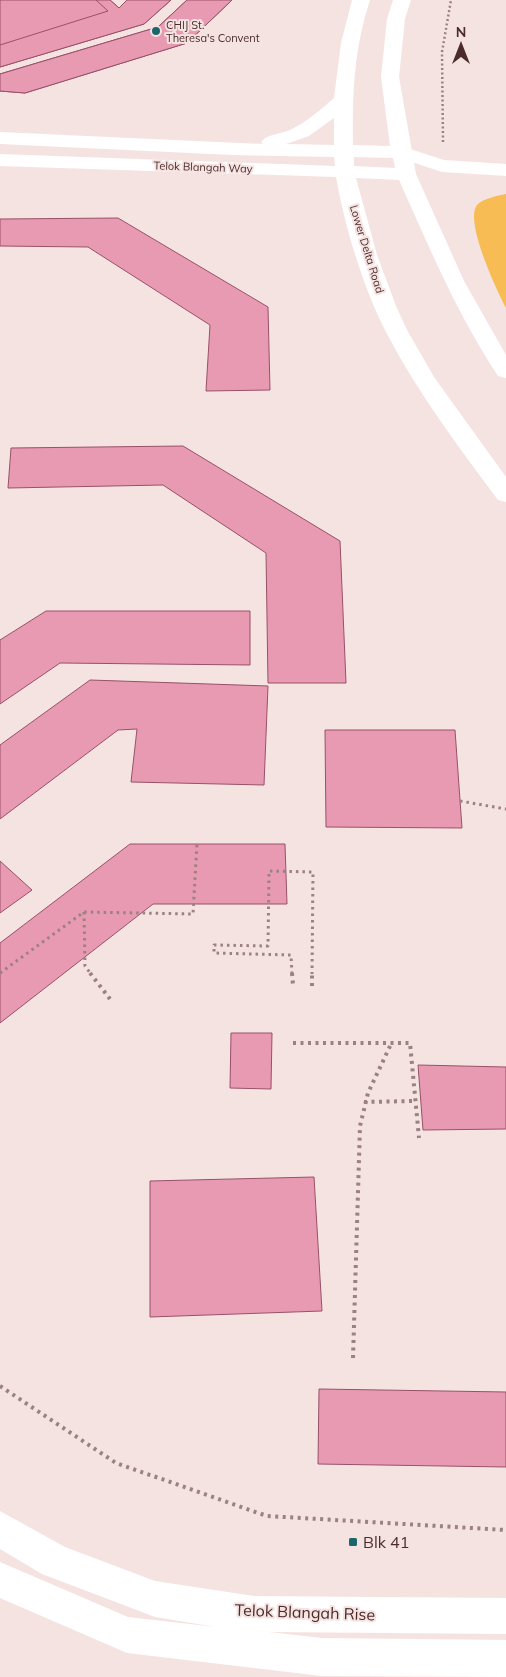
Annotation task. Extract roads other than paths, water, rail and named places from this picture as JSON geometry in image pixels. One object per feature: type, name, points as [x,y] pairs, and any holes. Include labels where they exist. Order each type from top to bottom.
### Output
[{"type":"main road","name":"Lower Delta Road","points":[[361,0],[357,11],[345,76],[343,100],[344,150],[345,173],[370,267],[386,308],[411,355],[451,418],[506,494]]},
{"type":"main road","points":[[402,0],[396,19],[390,76],[400,152],[406,174],[454,281],[486,341],[506,371]]},
{"type":"main road","points":[[232,148],[279,140],[302,132],[313,127],[343,100]]},
{"type":"main road","name":"Telok Blangah Way","points":[[0,138],[232,148],[400,152],[443,156]]},
{"type":"main road","points":[[443,156],[506,170]]},
{"type":"main road","name":"Telok Blangah Way","points":[[0,160],[406,174],[443,156]]},
{"type":"main road","name":"Telok Blangah Rise","points":[[0,1529],[55,1561],[155,1599],[254,1614],[506,1616]]},
{"type":"main road","points":[[0,1580],[127,1635],[322,1657],[506,1659]]},
{"type":"place","name":"CHIJ St. Theresa's Convent","points":[[156,31]]},
{"type":"place","name":"Blk 41","points":[[353,1542]]}]
